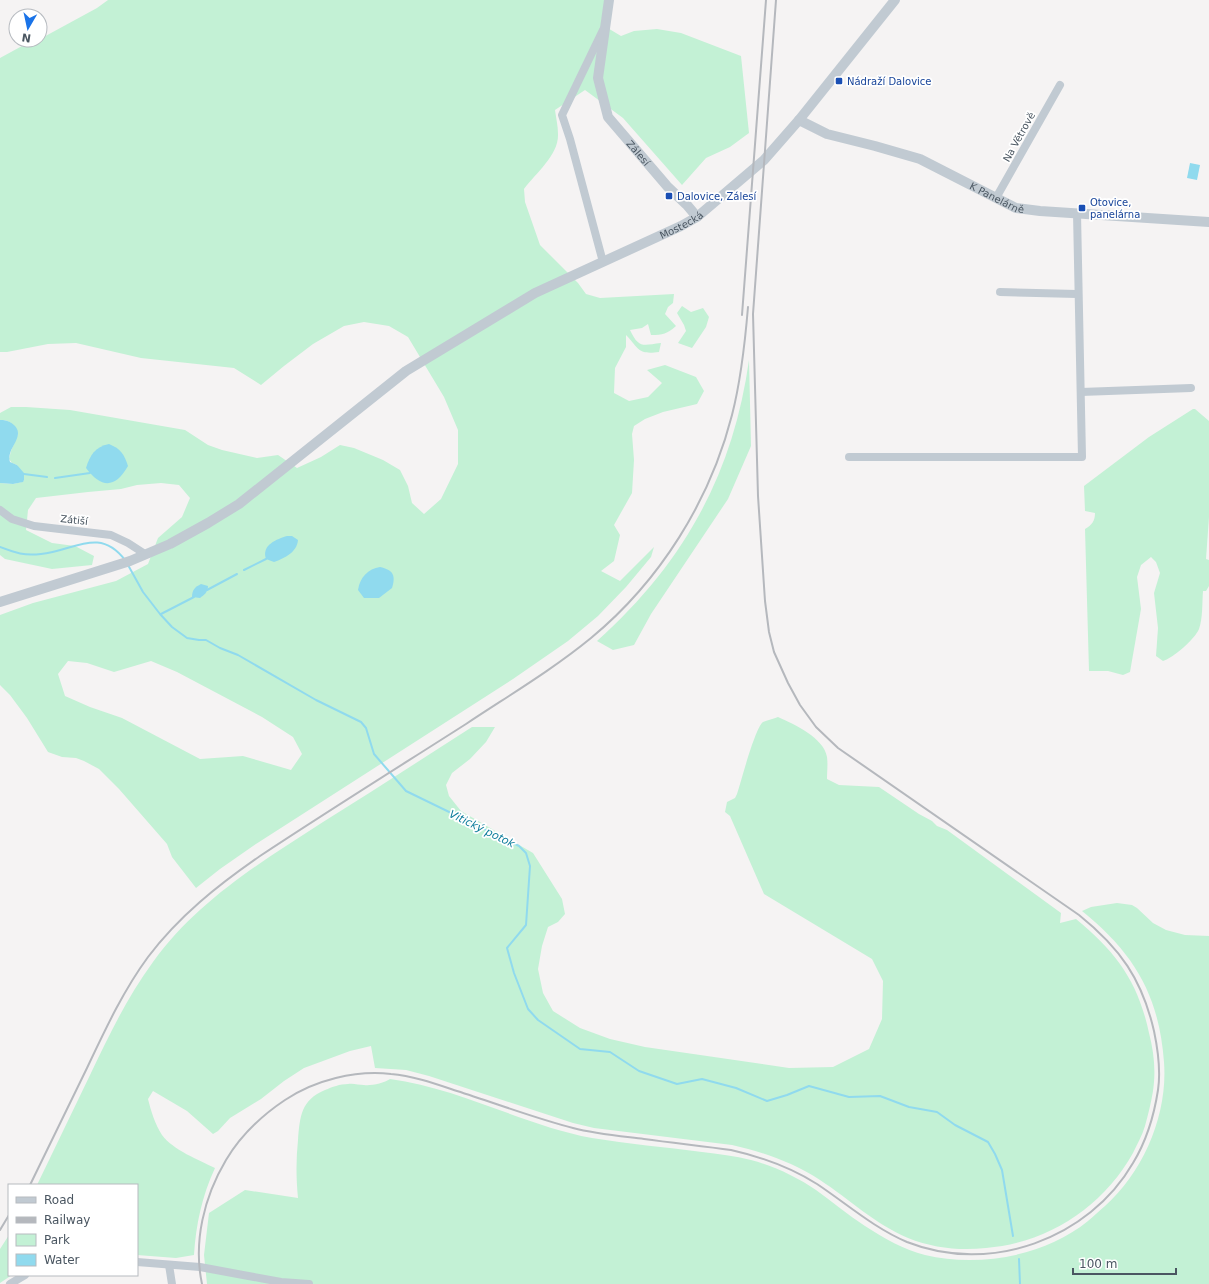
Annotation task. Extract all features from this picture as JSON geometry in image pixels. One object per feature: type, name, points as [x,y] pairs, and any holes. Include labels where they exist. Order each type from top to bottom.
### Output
[{"type":"street","points":[[603,262],[570,139],[562,115],[606,22],[609,0]]},
{"type":"street","name":"Mostecká","points":[[0,602],[130,561],[183,537],[239,504],[406,371],[534,293],[681,226],[697,217],[759,165],[799,120],[895,0]]},
{"type":"street","name":"Zálesí","points":[[606,22],[598,78],[608,117],[667,186],[687,204],[697,217]]},
{"type":"street","name":"Na Větrově","points":[[996,198],[1060,85]]},
{"type":"street","name":"K Panelárně","points":[[799,120],[828,134],[920,159],[1016,208],[1040,211],[1209,222]]},
{"type":"street","points":[[849,457],[1082,457],[1077,213]]},
{"type":"street","points":[[1000,292],[1078,294]]},
{"type":"street","points":[[1081,392],[1191,388]]},
{"type":"street","name":"Zátiší","points":[[0,510],[12,519],[34,526],[111,535],[128,542],[145,554]]},
{"type":"street","points":[[138,1262],[200,1267],[281,1282],[309,1284]]},
{"type":"street","points":[[169,1265],[172,1284]]},
{"type":"street","points":[[10,1284],[22,1276]]},
{"type":"green space","points":[[108,0],[605,0],[601,24],[621,36],[634,31],[657,29],[681,33],[741,56],[749,133],[730,147],[706,158],[682,185],[623,118],[585,90],[555,110],[558,134],[555,149],[546,163],[524,189],[525,202],[540,245],[578,283],[586,294],[600,298],[674,294],[673,303],[668,307],[665,314],[676,326],[673,329],[665,334],[651,335],[648,324],[642,328],[630,330],[639,343],[646,345],[661,343],[659,352],[652,353],[639,350],[626,335],[626,347],[615,368],[614,393],[629,401],[648,397],[662,383],[647,370],[665,365],[696,377],[704,391],[697,404],[663,412],[645,419],[634,426],[632,434],[634,460],[632,493],[614,525],[620,535],[614,561],[601,571],[620,581],[654,547],[651,557],[626,587],[598,616],[568,641],[513,679],[253,846],[196,888],[172,857],[167,844],[119,789],[99,769],[84,761],[76,758],[62,757],[48,752],[27,718],[10,695],[0,685],[0,615],[33,603],[116,581],[148,564],[158,538],[182,517],[190,498],[179,485],[161,483],[36,498],[28,510],[26,530],[52,543],[75,546],[94,556],[92,565],[52,569],[5,559],[0,555],[0,483],[13,484],[24,480],[17,465],[12,463],[9,459],[18,434],[9,422],[0,420],[0,413],[11,407],[70,410],[185,430],[208,445],[222,450],[257,458],[278,455],[297,468],[321,457],[340,445],[354,448],[383,460],[400,470],[408,486],[412,503],[424,514],[441,499],[458,464],[458,430],[444,397],[408,337],[389,326],[364,322],[344,326],[313,344],[261,385],[234,368],[141,358],[76,343],[48,344],[0,352],[0,58],[18,48],[48,48],[48,35],[97,8]],"holes":[[[68,661],[87,663],[114,672],[151,661],[177,672],[262,717],[293,737],[302,754],[291,770],[243,756],[200,759],[122,718],[90,707],[65,696],[58,674]]]},
{"type":"green space","points":[[682,306],[691,312],[703,308],[709,317],[706,327],[692,348],[678,343],[686,331],[677,313]]},
{"type":"green space","points":[[749,360],[751,446],[728,499],[651,614],[634,645],[613,650],[597,641],[628,612],[655,581],[679,549],[699,515],[717,479],[731,442]]},
{"type":"green space","points":[[1193,409],[1209,421],[1209,517],[1206,559],[1209,560],[1209,586],[1206,591],[1203,591],[1202,615],[1199,629],[1188,643],[1172,656],[1163,661],[1156,656],[1158,628],[1154,593],[1160,573],[1156,562],[1151,557],[1141,565],[1137,577],[1141,609],[1130,672],[1123,675],[1108,671],[1089,671],[1085,529],[1093,522],[1095,513],[1085,511],[1084,486],[1149,437]]},
{"type":"green space","points":[[778,717],[807,732],[825,750],[827,757],[827,779],[839,785],[879,787],[932,821],[937,826],[947,830],[1061,913],[1060,923],[1076,919],[1103,943],[1114,956],[1132,983],[1139,998],[1151,1040],[1153,1054],[1154,1084],[1145,1126],[1133,1153],[1121,1172],[1106,1190],[1072,1219],[1031,1239],[1009,1245],[966,1249],[947,1248],[927,1244],[908,1238],[884,1226],[820,1180],[799,1168],[766,1154],[732,1145],[594,1128],[573,1123],[429,1076],[406,1070],[375,1068],[371,1046],[350,1051],[304,1068],[261,1099],[230,1118],[218,1131],[213,1134],[187,1111],[153,1091],[148,1099],[157,1126],[162,1135],[179,1150],[215,1168],[200,1210],[194,1255],[176,1258],[138,1255],[138,1184],[37,1184],[105,1044],[127,1002],[153,962],[170,940],[189,920],[231,884],[254,868],[472,727],[495,727],[486,742],[470,759],[452,773],[446,785],[449,796],[461,811],[533,853],[562,899],[565,914],[558,922],[548,927],[542,946],[538,969],[543,993],[553,1011],[580,1028],[610,1039],[645,1047],[789,1068],[833,1067],[869,1049],[882,1019],[883,981],[872,959],[764,894],[730,816],[725,812],[727,802],[735,798],[737,794],[752,744],[763,722]]},
{"type":"green space","points":[[1117,903],[1132,905],[1153,923],[1166,930],[1185,935],[1209,936],[1209,1284],[207,1284],[204,1255],[209,1213],[245,1190],[298,1198],[297,1147],[301,1116],[306,1104],[317,1094],[339,1085],[370,1085],[381,1083],[390,1079],[441,1090],[541,1125],[592,1138],[726,1155],[760,1162],[785,1172],[809,1185],[859,1222],[887,1239],[909,1250],[925,1255],[946,1259],[989,1259],[1032,1251],[1052,1243],[1071,1233],[1088,1221],[1119,1192],[1142,1159],[1151,1140],[1162,1102],[1164,1062],[1161,1038],[1150,996],[1141,977],[1116,943],[1082,911],[1091,907]]},
{"type":"green space","points":[[8,1237],[8,1276],[10,1276],[0,1283],[0,1249]]},
{"type":"water","points":[[1190,163],[1200,165],[1197,180],[1187,178]]},
{"type":"water","points":[[0,420],[6,420],[15,425],[17,428],[17,438],[9,458],[10,462],[17,465],[24,473],[23,482],[13,484],[0,483]]},
{"type":"water","points":[[109,444],[122,452],[128,466],[118,479],[108,483],[97,479],[86,468],[89,459],[94,452],[100,447]]},
{"type":"water","points":[[287,536],[292,536],[298,540],[293,551],[282,559],[274,562],[266,559],[265,554],[268,546],[271,543]]},
{"type":"water","points":[[380,567],[391,572],[394,580],[392,588],[379,598],[364,598],[358,590],[361,581],[365,574]]},
{"type":"water","points":[[201,584],[208,586],[206,593],[200,598],[192,597],[194,589]]},
{"type":"waterway","points":[[55,478],[90,473]]},
{"type":"waterway","points":[[24,474],[47,477]]},
{"type":"waterway","name":"Vitický potok","points":[[0,547],[20,554],[35,555],[96,542],[106,544],[115,550],[125,560]]},
{"type":"waterway","points":[[244,570],[266,559]]},
{"type":"waterway","name":"Vitický potok","points":[[128,565],[143,592],[160,614],[172,627],[187,638],[206,640],[220,648],[238,655],[316,700],[361,722],[366,728],[374,754],[406,791],[519,846],[526,853],[530,866],[526,925],[507,948],[514,973],[528,1009],[538,1020],[580,1049],[610,1052],[639,1071],[677,1084],[702,1079],[736,1088],[767,1101],[809,1086],[849,1097],[880,1096],[909,1107],[937,1112],[955,1125],[988,1142],[1002,1170],[1013,1236]]},
{"type":"waterway","points":[[207,590],[237,574]]},
{"type":"waterway","points":[[161,614],[194,597]]},
{"type":"waterway","name":"Vitický potok","points":[[1019,1259],[1020,1284]]},
{"type":"railway","points":[[742,315],[766,0]]},
{"type":"railway","points":[[202,1284],[199,1252],[202,1220],[206,1204],[218,1174],[238,1142],[252,1127],[285,1100],[309,1087],[350,1075],[377,1073],[416,1078],[544,1120],[582,1130],[608,1135],[731,1150],[754,1156],[776,1163],[807,1178],[872,1223],[907,1242],[939,1251],[971,1254],[1003,1252],[1035,1243],[1064,1230],[1091,1212],[1114,1190],[1133,1163],[1142,1146],[1152,1118],[1158,1090],[1158,1053],[1154,1031],[1143,996],[1136,980],[1118,952],[1094,927],[1079,915],[838,748],[816,727],[800,705],[774,652],[769,632],[765,601],[758,496],[753,314],[776,0]]},
{"type":"railway","points":[[30,1184],[122,997],[148,957],[186,915],[229,878],[260,856],[466,724],[561,661],[616,616],[639,591],[660,565],[696,508],[722,447],[732,415],[738,388],[748,307]]},
{"type":"railway","points":[[0,1230],[8,1217]]},
{"type":"place","name":"Nádraží Dalovice","points":[[839,81]]},
{"type":"place","name":"Dalovice, Zálesí","points":[[669,196]]},
{"type":"place","name":"Otovice, panelárna","points":[[1082,208]]}]
